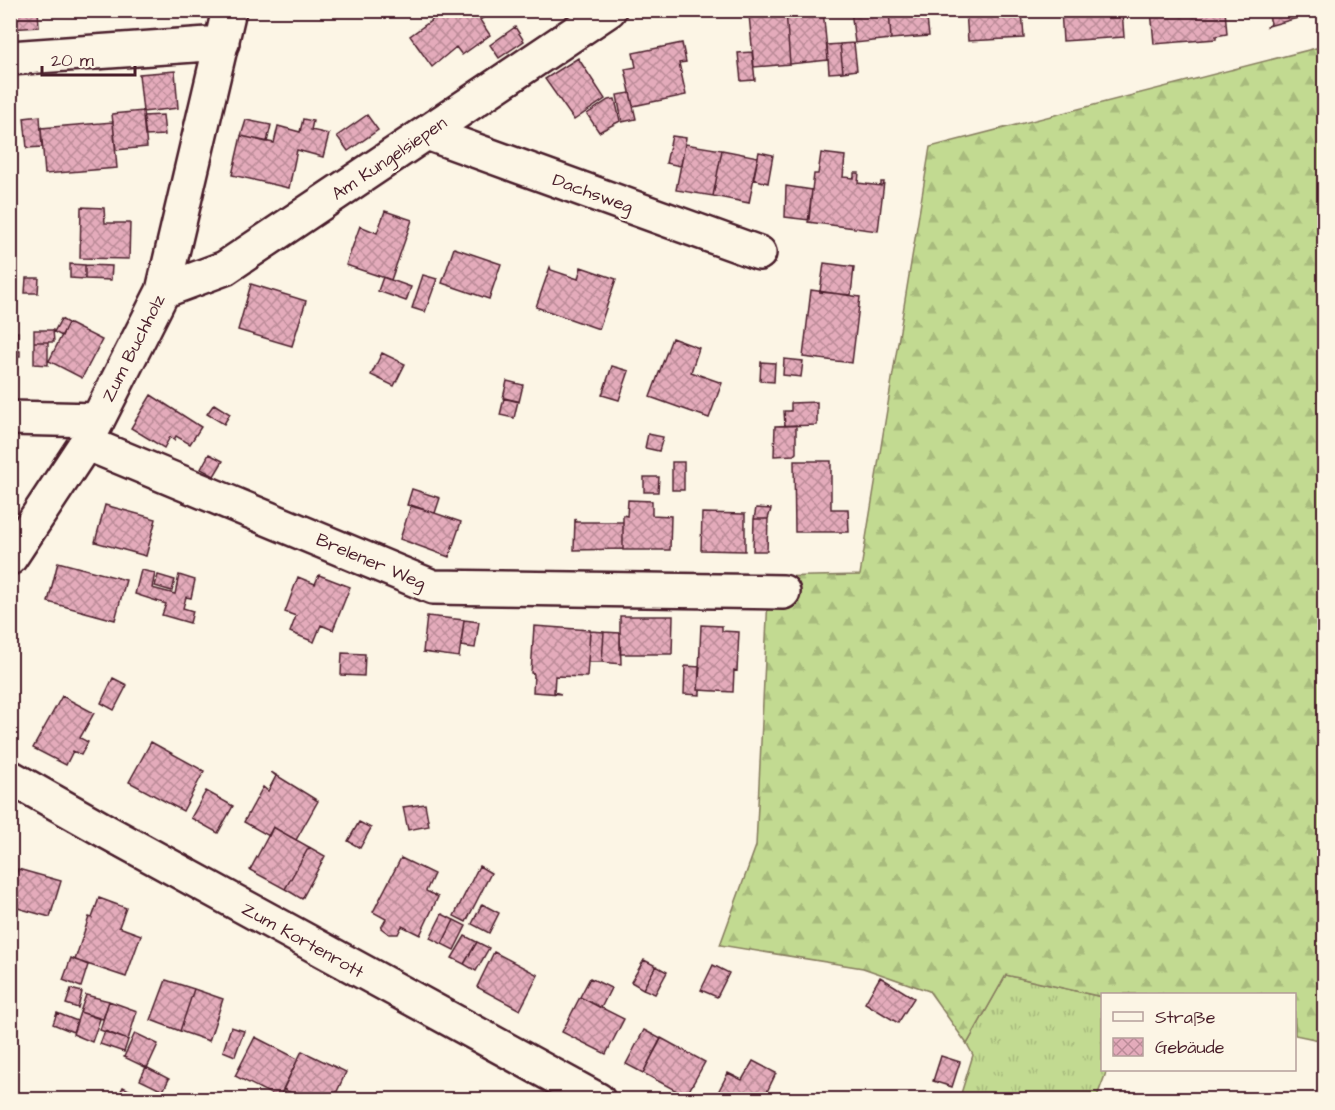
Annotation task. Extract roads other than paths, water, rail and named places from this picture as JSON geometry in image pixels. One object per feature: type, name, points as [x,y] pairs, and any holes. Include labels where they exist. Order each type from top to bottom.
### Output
[{"type":"street","name":"Zum Buchholz","points":[[10,558],[91,431],[163,291],[229,10]]},
{"type":"street","name":"Am Kungelsiepen","points":[[163,291],[225,268],[609,10]]},
{"type":"street","points":[[10,58],[222,43]]},
{"type":"street","name":"Dachsweg","points":[[427,132],[759,253]]},
{"type":"street","points":[[10,418],[91,431]]},
{"type":"street","name":"Brelener Weg","points":[[91,431],[433,587],[783,591]]},
{"type":"street","name":"Zum Kortenrott","points":[[10,777],[560,1091],[598,1100]]}]
